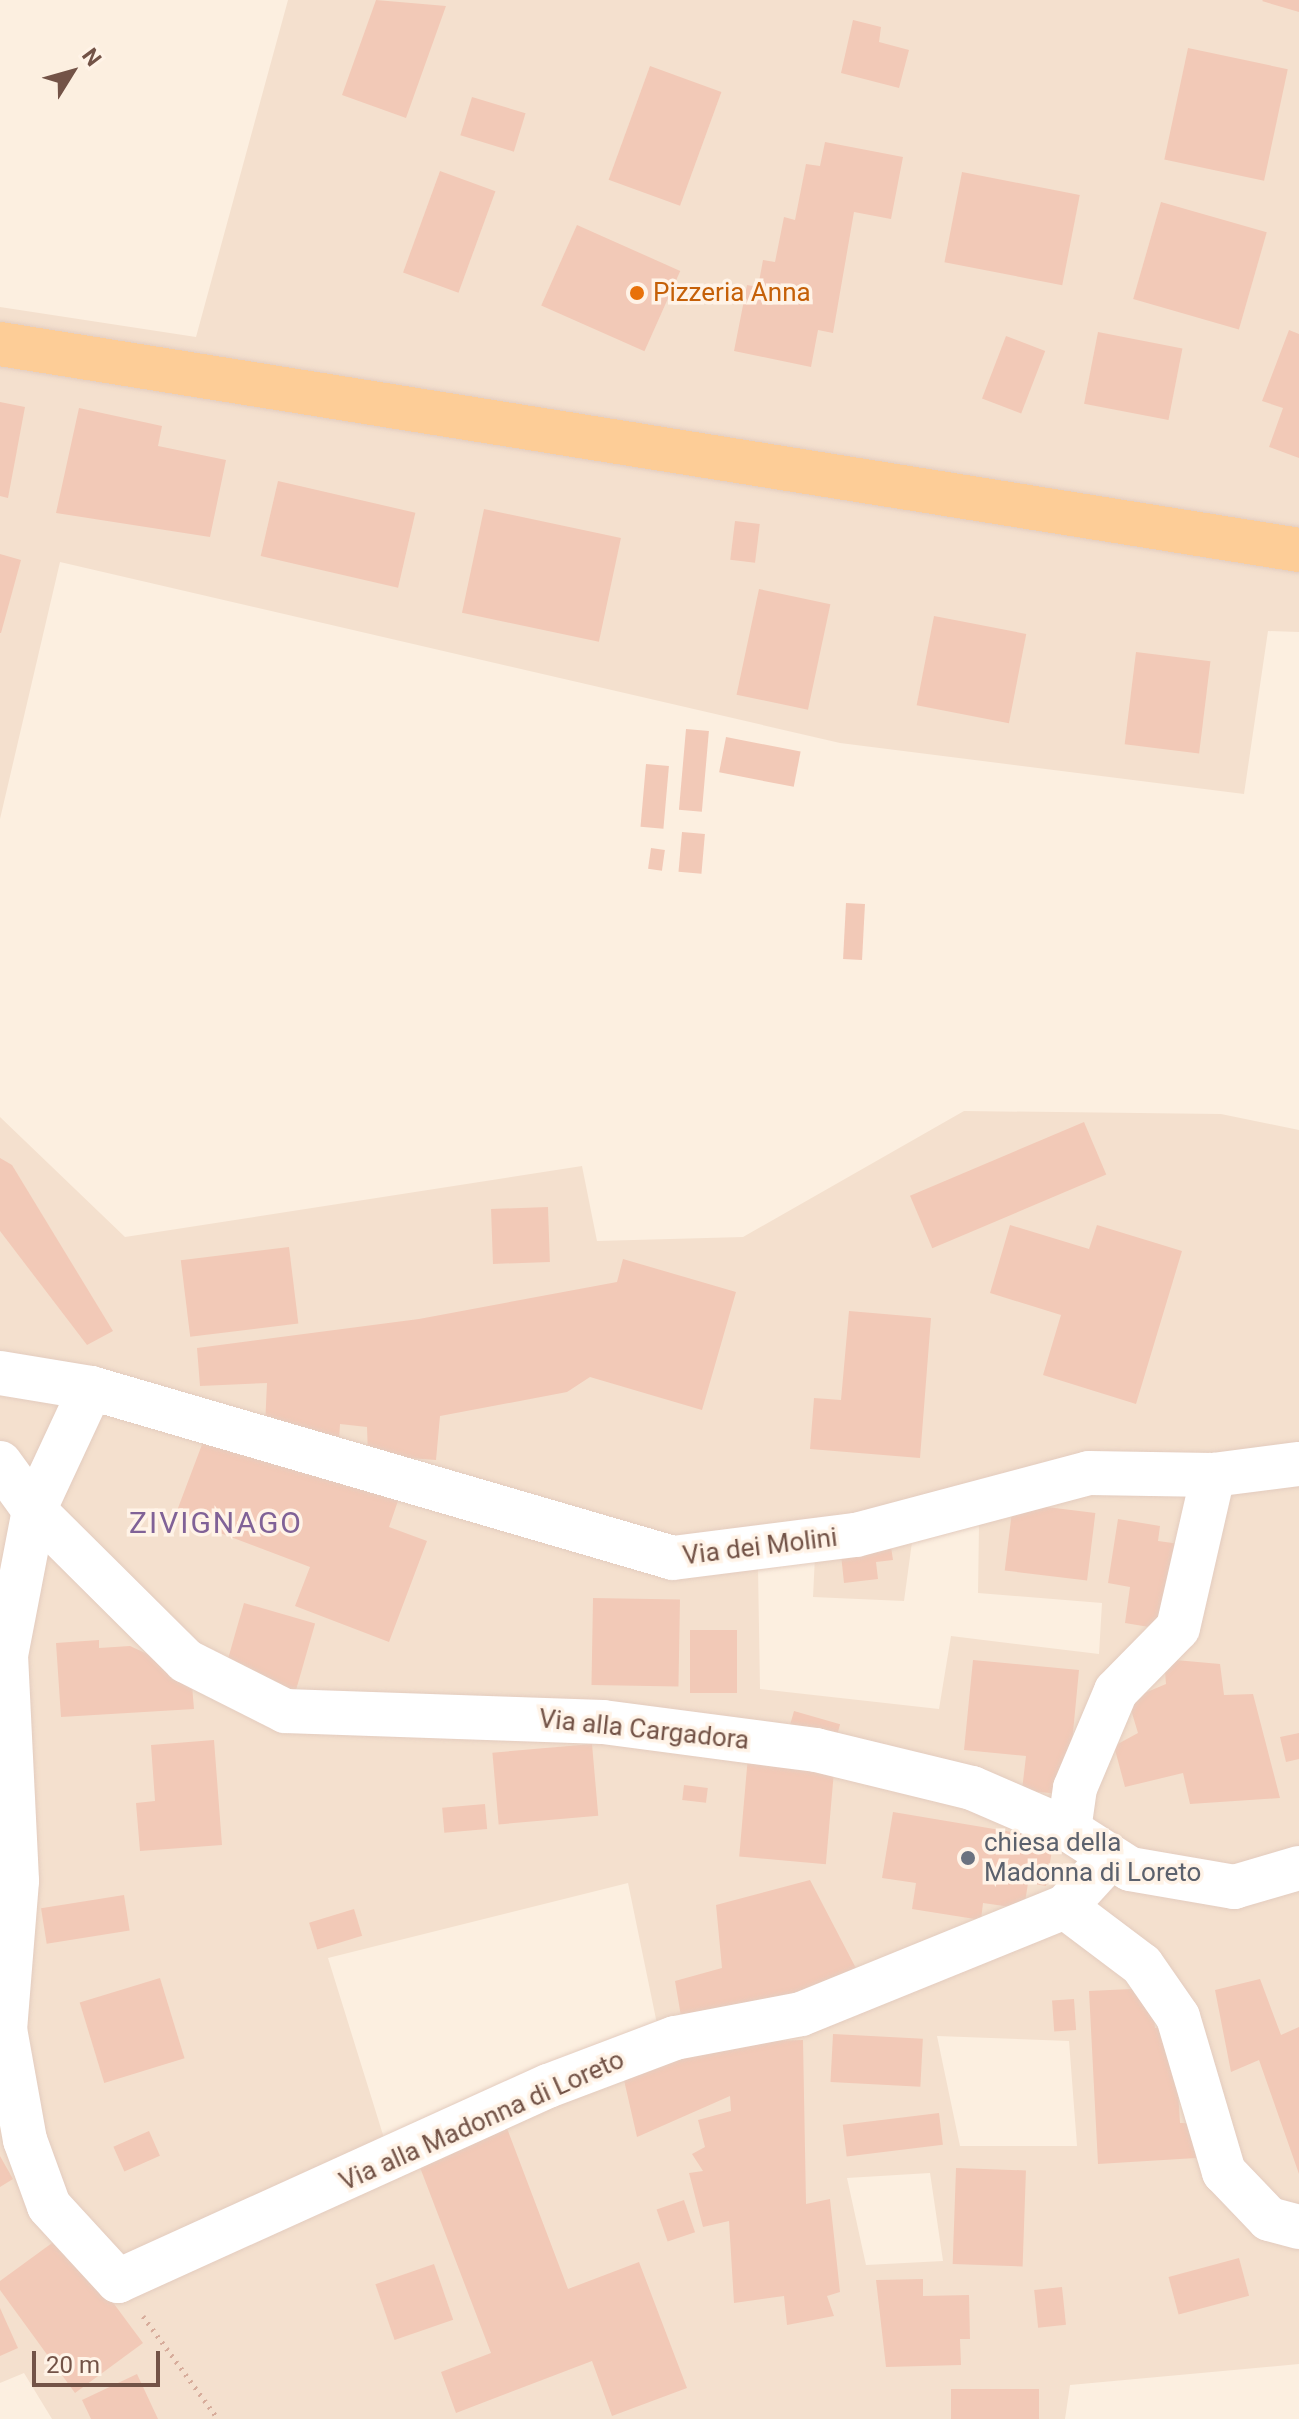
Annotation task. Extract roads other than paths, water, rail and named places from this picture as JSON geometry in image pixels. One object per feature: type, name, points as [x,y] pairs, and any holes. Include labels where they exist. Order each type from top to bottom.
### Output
[{"type":"main road","points":[[0,344],[1299,550]]},
{"type":"street","name":"Via dei Molini","points":[[0,1373],[91,1388],[673,1558],[856,1535],[1089,1473],[1213,1475],[1299,1464]]},
{"type":"street","points":[[4,1992],[17,1881],[6,1655],[34,1510],[91,1388]]},
{"type":"street","name":"Via alla Cargadora","points":[[0,1463],[34,1510],[186,1661],[285,1711],[588,1721],[816,1750],[972,1788],[1069,1830],[1107,1861],[1234,1887],[1299,1868]]},
{"type":"street","points":[[1069,1830],[1075,1788],[1116,1691],[1178,1628],[1213,1475]]},
{"type":"street","name":"Via alla Madonna di Loreto","points":[[4,1992],[5,2029],[25,2140],[44,2193],[118,2281],[548,2086],[675,2038],[801,2014],[1065,1907],[1107,1861]]},
{"type":"street","points":[[1065,1907],[1142,1965],[1178,2017],[1224,2172],[1269,2219],[1299,2227]]},
{"type":"place","name":"Pizzeria Anna","points":[[637,293]]},
{"type":"place","name":"chiesa della Madonna di Loreto","points":[[968,1858]]},
{"type":"district","name":"ZIVIGNAGO","points":[[216,1523]]}]
